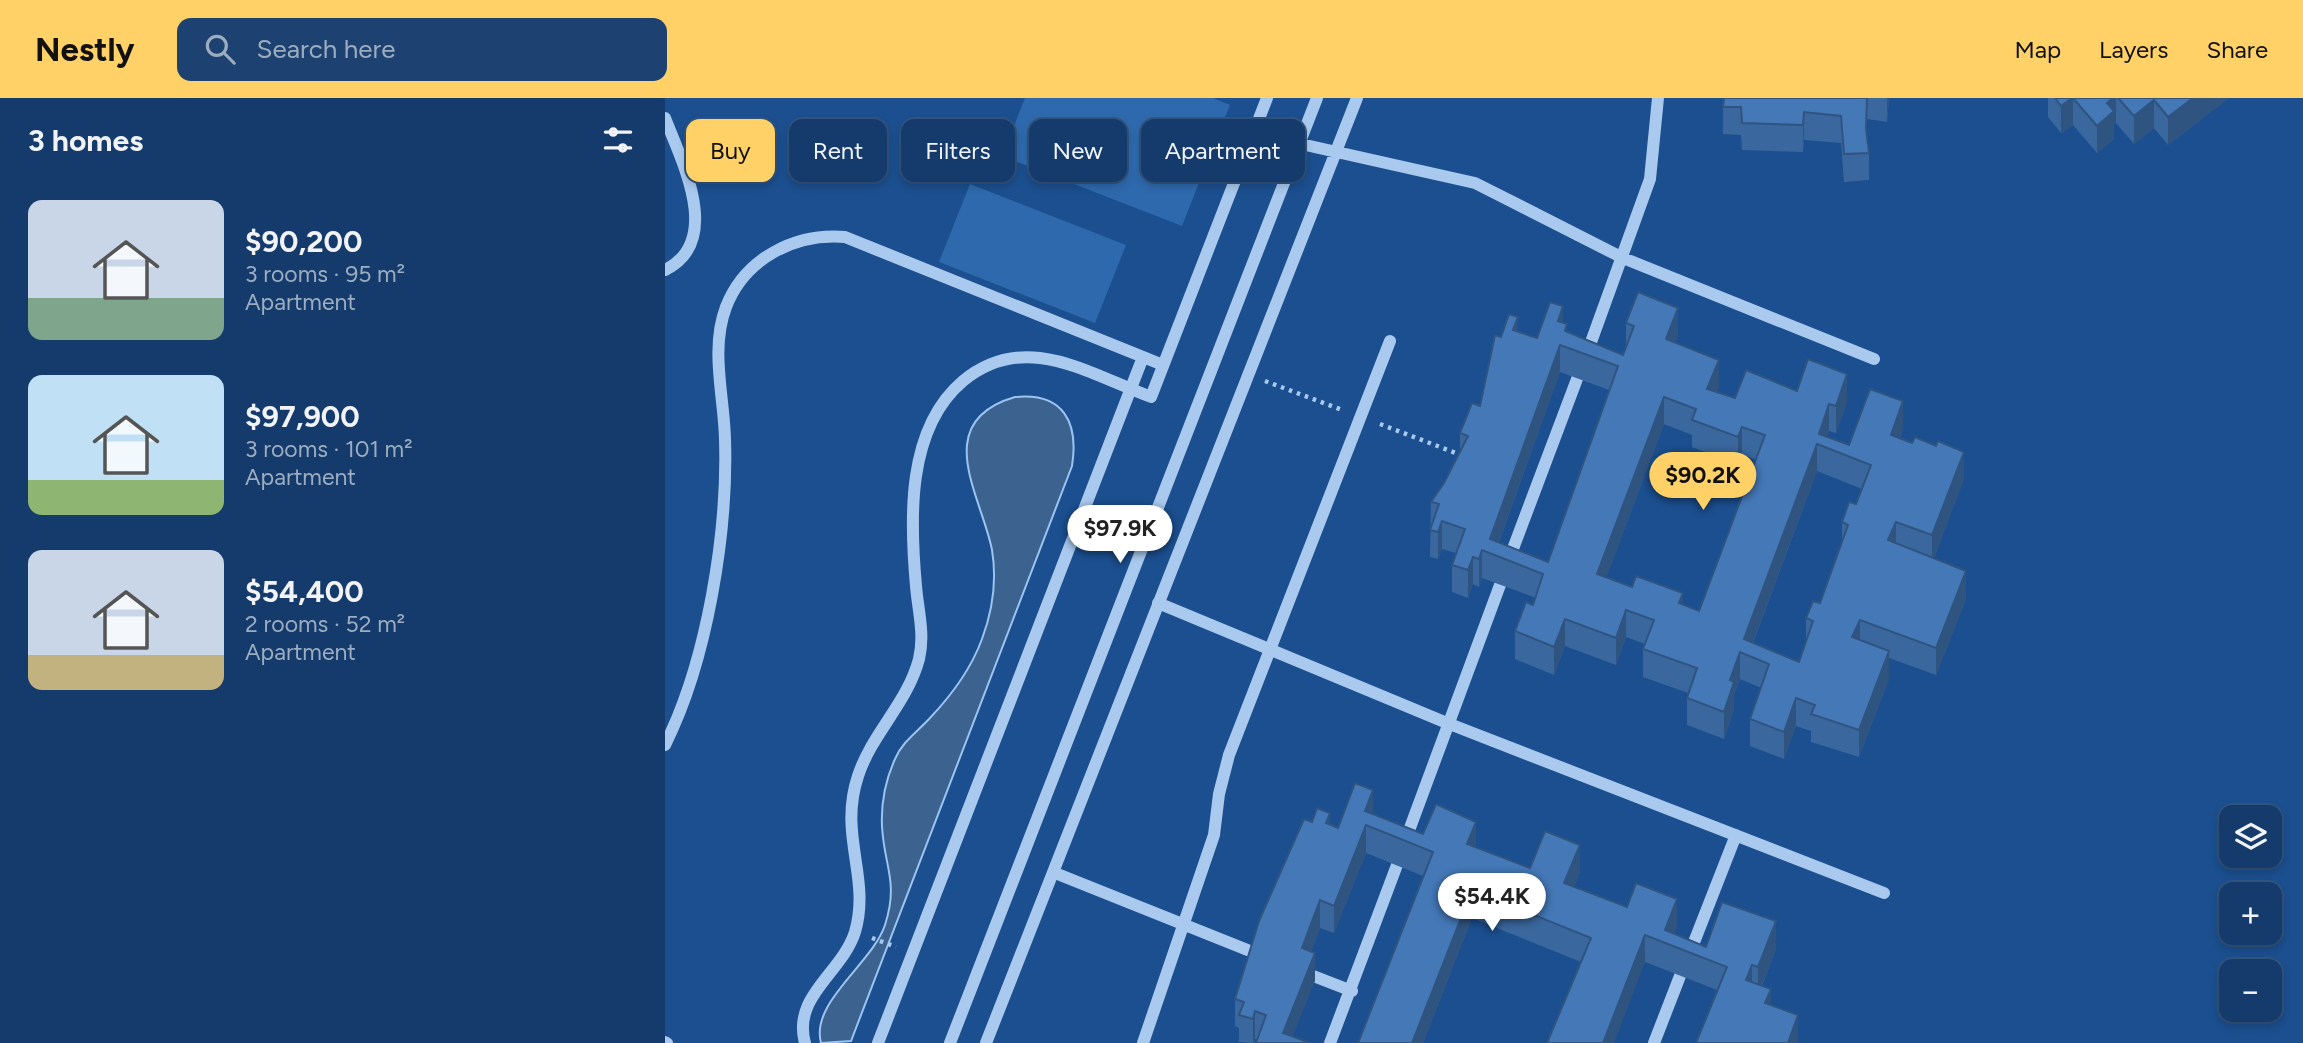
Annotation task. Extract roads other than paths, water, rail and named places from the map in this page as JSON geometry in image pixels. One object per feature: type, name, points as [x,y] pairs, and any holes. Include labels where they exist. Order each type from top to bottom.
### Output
[{"type":"street","points":[[805,1043],[802,1023],[809,1001],[843,959],[858,920],[861,891],[852,854],[849,823],[855,785],[873,741],[908,690],[922,645],[912,544],[913,505],[921,453],[935,418],[955,388],[969,377],[1000,361],[1022,356],[1053,359],[1151,397],[1267,98]]},
{"type":"street","points":[[1305,132],[1317,98]]},
{"type":"street","points":[[986,1043],[1055,873],[1357,98]]},
{"type":"street","points":[[1583,365],[1650,179],[1658,98]]},
{"type":"street","points":[[665,118],[688,177],[695,209],[693,240],[674,266],[665,270]]},
{"type":"street","points":[[1305,145],[1475,183],[1623,258],[1874,359]]},
{"type":"street","points":[[950,1043],[1286,182]]},
{"type":"street","points":[[665,745],[694,669],[718,549],[725,440],[719,369],[720,329],[733,293],[760,262],[783,246],[799,240],[814,236],[845,237],[1163,365]]},
{"type":"street","points":[[1143,1043],[1214,835],[1225,766],[1390,341]]},
{"type":"street","points":[[878,1043],[1143,357]]},
{"type":"street","points":[[1330,1043],[1352,991],[1447,723],[1577,379]]},
{"type":"street","points":[[1159,603],[1447,723],[1884,893]]},
{"type":"street","points":[[1654,1043],[1736,835]]},
{"type":"street","points":[[1055,873],[1255,953]]},
{"type":"street","points":[[1303,972],[1352,991]]}]
